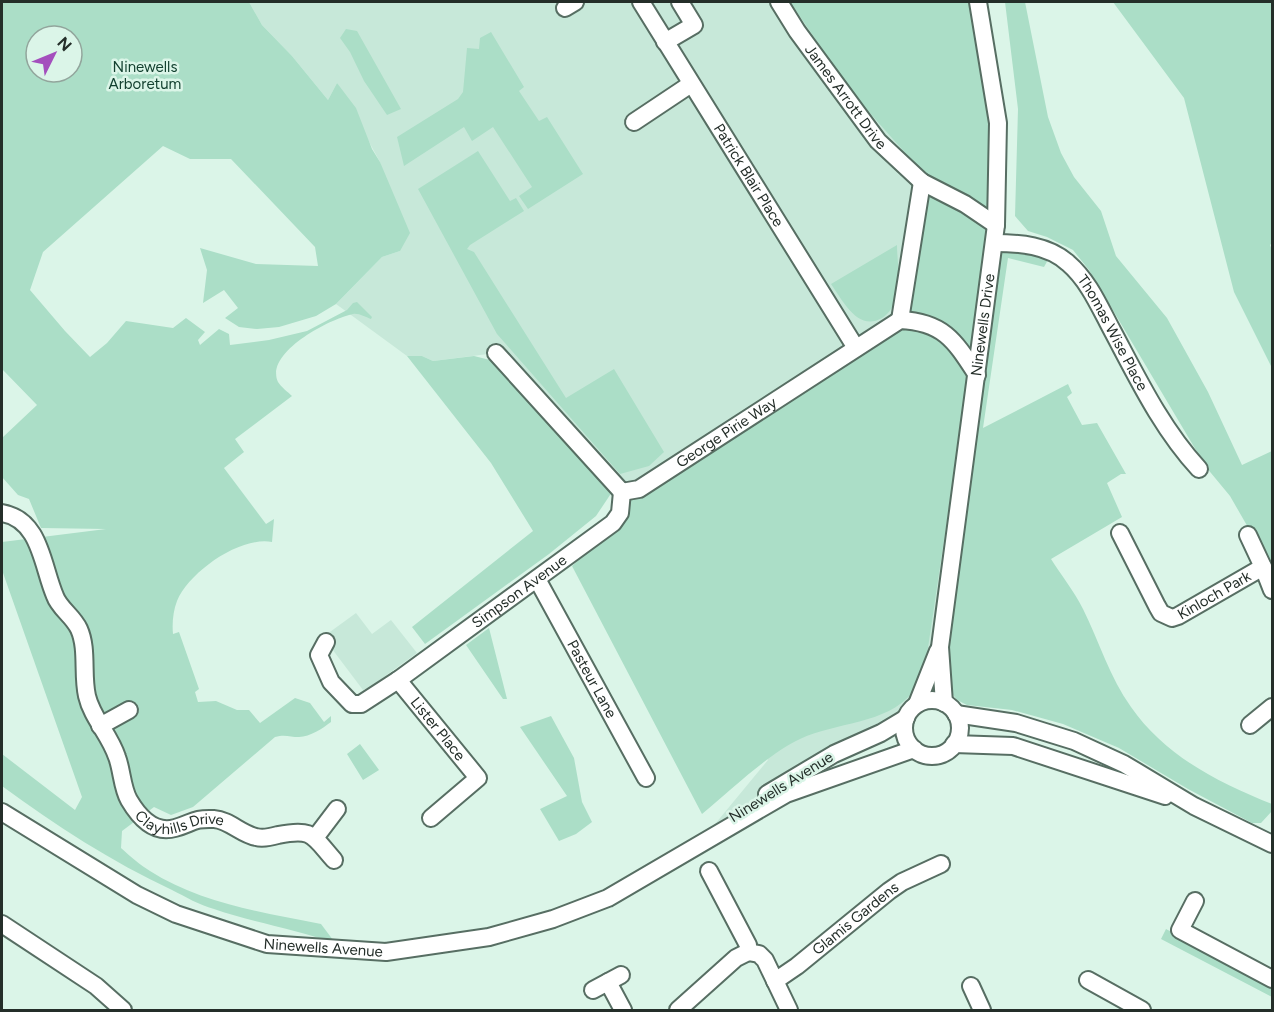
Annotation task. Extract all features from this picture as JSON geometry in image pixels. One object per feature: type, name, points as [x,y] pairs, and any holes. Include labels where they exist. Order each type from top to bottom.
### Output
[{"type":"street","name":"Patrick Blair Place","points":[[641,2],[856,348]]},
{"type":"street","points":[[665,42],[694,25],[680,2]]},
{"type":"street","name":"James Arrott Drive","points":[[779,2],[797,31],[878,141],[922,182],[964,204],[996,225]]},
{"type":"street","name":"Ninewells Drive","points":[[917,704],[940,647],[996,225],[998,123],[978,2]]},
{"type":"street","points":[[634,122],[691,84]]},
{"type":"street","points":[[922,182],[900,320],[921,321],[951,339],[977,375]]},
{"type":"street","name":"Thomas Wise Place","points":[[994,243],[1021,243],[1046,250],[1067,262],[1086,284],[1154,407],[1199,469]]},
{"type":"street","name":"George Pirie Way","points":[[622,492],[639,489],[900,320]]},
{"type":"street","points":[[496,353],[622,492]]},
{"type":"street","name":"Simpson Avenue","points":[[326,642],[319,655],[331,682],[352,704],[361,704],[398,680],[613,523],[620,513],[622,492]]},
{"type":"street","name":"Clayhills Drive","points":[[2,513],[21,522],[32,533],[39,546],[55,599],[70,614],[79,629],[84,648],[87,696],[100,726],[117,755],[128,799],[144,820],[161,830],[175,828],[197,819],[218,819],[255,837],[267,838],[306,832],[315,838]]},
{"type":"street","name":"Kinloch Park","points":[[1120,533],[1161,613],[1172,618],[1263,567],[1272,590]]},
{"type":"street","points":[[1248,535],[1263,567]]},
{"type":"street","points":[[1134,562],[1150,554]]},
{"type":"street","name":"Pasteur Lane","points":[[537,579],[646,778]]},
{"type":"street","name":"Ninewells Drive","points":[[940,647],[950,708]]},
{"type":"street","name":"Lister Place","points":[[398,680],[478,778],[431,818]]},
{"type":"street","name":"Ninewells Avenue","points":[[2,812],[137,895],[176,914],[267,944],[386,952],[489,937],[553,920],[608,898],[662,865],[783,784],[834,754],[906,718],[917,704],[935,700],[950,708],[1016,723],[1074,741],[1124,764],[1194,806]]},
{"type":"street","points":[[1250,725],[1272,707]]},
{"type":"street","points":[[950,708],[960,729],[954,744]]},
{"type":"street","points":[[100,726],[129,710]]},
{"type":"street","points":[[906,718],[905,735],[914,749]]},
{"type":"street","name":"Ninewells Avenue","points":[[662,865],[786,794],[914,749],[920,753],[935,756],[949,750],[954,744],[1012,747],[1194,806],[1271,840]]},
{"type":"street","points":[[334,860],[315,838],[337,809]]},
{"type":"street","name":"Glamis Gardens","points":[[775,981],[797,966],[889,891],[902,882],[941,864]]},
{"type":"street","points":[[708,871],[748,945],[748,952]]},
{"type":"street","points":[[1195,901],[1180,930],[1272,979]]},
{"type":"street","points":[[2,924],[96,986],[123,1011]]},
{"type":"street","points":[[678,1011],[736,958],[748,952],[759,954],[765,960],[789,1011]]},
{"type":"street","points":[[1088,980],[1142,1011]]},
{"type":"street","points":[[608,982],[623,1011]]},
{"type":"street","points":[[971,986],[982,1011]]},
{"type":"shaded area","points":[[249,2],[978,2],[998,123],[940,700],[917,704],[906,718],[783,784],[706,835],[768,760],[590,550],[565,559],[613,523],[621,492],[496,353],[433,361],[422,356],[407,356],[336,304],[382,257],[400,251],[380,162],[337,83],[328,100],[292,56],[262,25]]},
{"type":"shaded area","points":[[356,613],[372,634],[391,620],[417,653],[363,690],[323,637]]},
{"type":"green space","name":"Ninewells Arboretum","points":[[2,2],[249,2],[262,25],[292,56],[328,100],[337,83],[356,108],[410,233],[400,251],[382,257],[336,304],[316,316],[279,327],[257,329],[239,327],[225,318],[238,308],[224,290],[203,303],[207,270],[200,248],[256,264],[318,266],[315,247],[231,159],[190,159],[163,146],[43,252],[30,290],[90,357],[107,343],[126,321],[173,328],[186,318],[205,332],[198,340],[200,345],[219,329],[229,334],[230,345],[269,340],[307,331],[347,310],[357,302],[372,317],[371,319],[353,314],[330,322],[302,338],[281,359],[276,371],[278,382],[292,396],[235,439],[244,452],[224,468],[266,524],[274,519],[272,542],[245,545],[217,558],[192,579],[183,590],[177,601],[173,618],[173,634],[179,632],[199,689],[195,692],[198,702],[216,701],[237,710],[249,710],[260,723],[295,698],[310,703],[324,722],[331,716],[331,722],[308,736],[275,737],[193,807],[171,815],[154,807],[122,831],[121,848],[150,871],[169,882],[211,899],[277,916],[321,924],[336,944],[229,914],[193,901],[106,855],[63,829],[2,786],[2,754],[75,810],[82,797],[2,570],[2,542],[106,529],[41,528],[29,499],[18,495],[2,477],[2,438],[37,405],[2,369]]},
{"type":"green space","points":[[790,2],[974,2],[995,125],[990,230],[925,668],[916,687],[902,703],[889,711],[875,717],[814,733],[788,746],[762,763],[702,814],[572,566],[621,522],[625,500],[903,326],[923,173],[853,94]]},
{"type":"green space","points":[[1005,2],[1025,2],[1048,117],[1061,153],[1074,177],[1101,211],[1116,256],[1167,318],[1208,392],[1242,465],[1272,451],[1272,569],[1230,496],[1206,467],[1089,270],[1073,250],[1047,237],[1028,231],[1015,216],[1018,109]]},
{"type":"green space","points":[[1113,2],[1272,2],[1272,243],[1270,245],[1272,250],[1272,368],[1234,292],[1184,98]]},
{"type":"green space","points":[[346,29],[357,31],[401,109],[387,115],[364,81],[350,52],[340,38]]},
{"type":"green space","points":[[491,32],[524,87],[519,91],[539,121],[547,117],[583,174],[528,209],[519,196],[532,187],[493,127],[472,141],[464,127],[404,166],[397,137],[458,99],[463,92],[467,48],[479,49],[480,38]]},
{"type":"green space","points":[[478,151],[510,201],[516,198],[524,211],[467,249],[474,252],[566,398],[614,369],[664,452],[649,466],[620,474],[497,334],[418,189]]},
{"type":"green space","points":[[897,245],[899,285],[893,305],[882,318],[866,321],[858,318],[846,306],[831,284]]},
{"type":"green space","points":[[1020,248],[1049,258],[1044,267],[1008,258],[983,428],[1068,384],[1072,393],[1067,397],[1082,425],[1097,423],[1126,474],[1121,474],[1107,483],[1122,517],[1051,559],[1083,609],[1111,672],[1131,707],[1160,740],[1194,766],[1232,787],[1272,804],[1272,811],[1261,823],[1252,823],[1188,789],[1119,748],[1063,724],[1012,710],[967,705],[957,700],[949,690],[945,677],[1001,249]]},
{"type":"green space","points":[[407,356],[422,356],[433,361],[474,356],[490,360],[505,372],[612,492],[596,516],[549,554],[425,644],[412,627],[533,531],[491,463]]},
{"type":"green space","points":[[489,628],[507,699],[503,699],[466,645]]},
{"type":"green space","points":[[551,716],[574,758],[582,802],[592,822],[576,834],[559,841],[540,809],[567,796],[520,727]]},
{"type":"green space","points":[[360,744],[379,770],[363,780],[347,754]]},
{"type":"green space","points":[[1166,929],[1272,985],[1272,997],[1161,939]]}]
